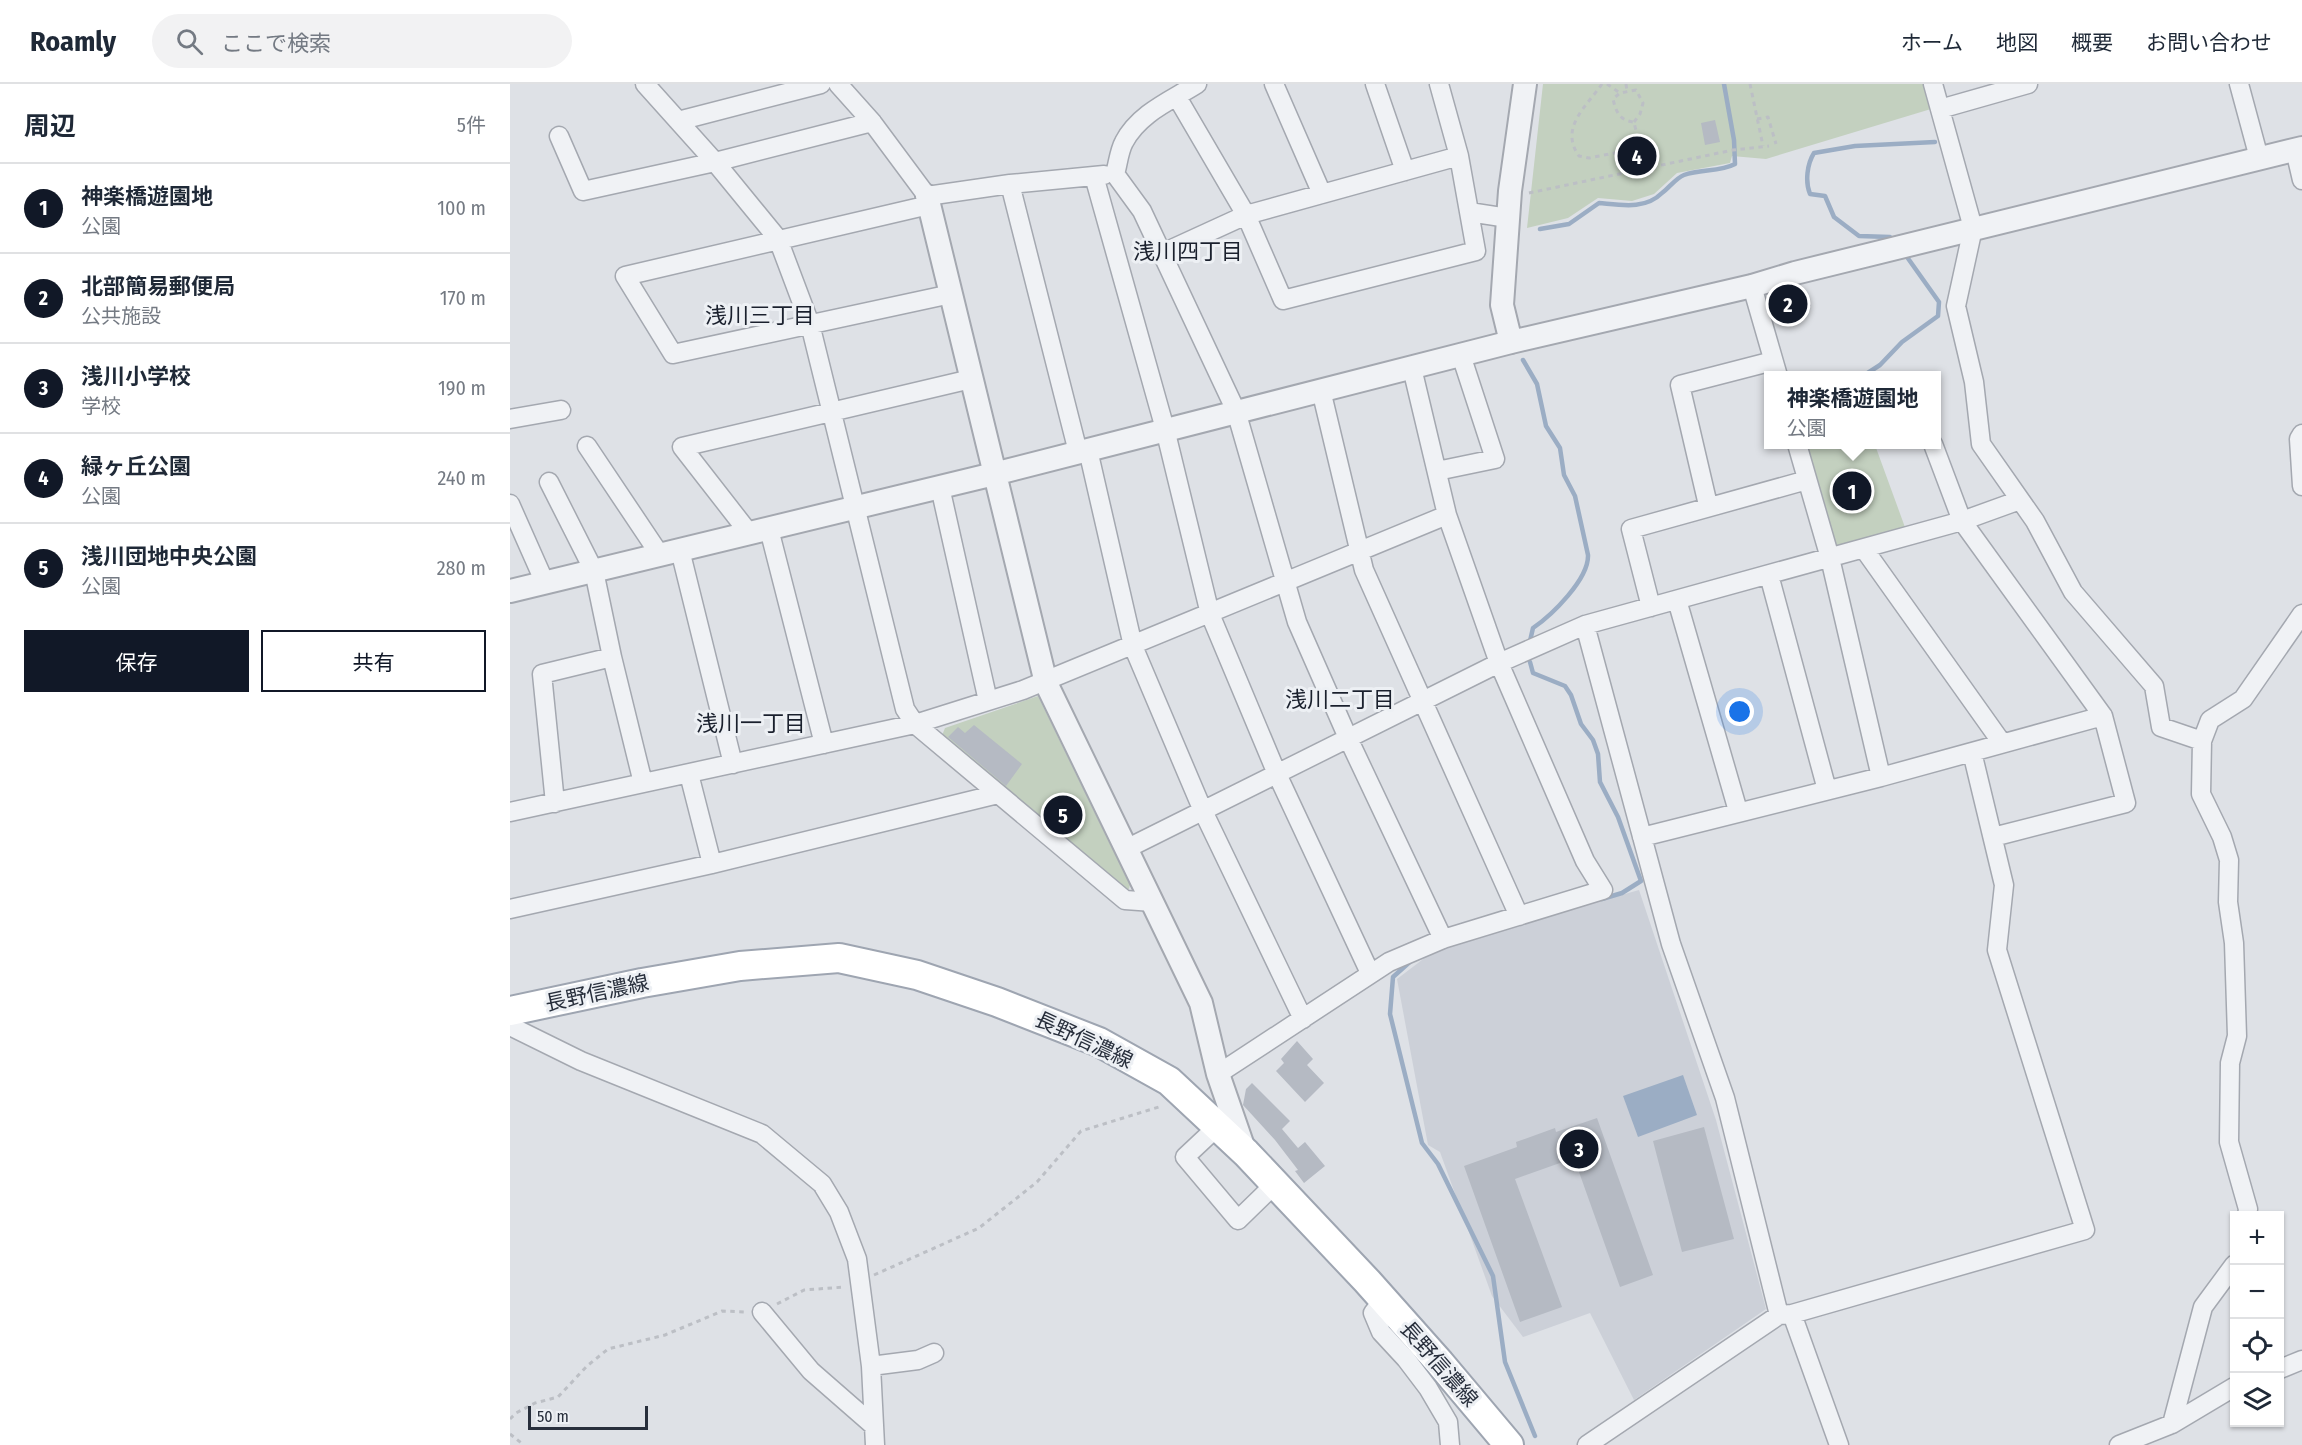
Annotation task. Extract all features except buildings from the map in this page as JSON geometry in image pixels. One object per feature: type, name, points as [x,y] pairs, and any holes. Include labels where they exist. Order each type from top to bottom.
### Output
[{"type":"main road","name":"長野信濃線","points":[[510,1011],[642,982],[740,966],[839,958],[917,975],[997,1002],[1099,1042],[1169,1082],[1246,1153],[1383,1300],[1509,1445]]},
{"type":"street","points":[[645,84],[715,162],[778,239],[810,324],[904,709],[915,724],[1125,900],[1153,902]]},
{"type":"street","points":[[678,120],[767,89],[821,84]]},
{"type":"street","points":[[838,84],[872,122],[928,201],[1046,683],[1201,1003],[1218,1074],[1246,1153]]},
{"type":"street","points":[[1115,174],[1124,141],[1168,94],[1197,84]]},
{"type":"street","points":[[1274,84],[1322,194]]},
{"type":"street","points":[[1375,84],[1405,171]]},
{"type":"street","points":[[1168,94],[1246,215],[1283,300],[1476,251],[1459,156],[1439,84]]},
{"type":"street","points":[[1511,342],[1502,305],[1509,207],[1525,84]]},
{"type":"street","points":[[1933,84],[1973,228],[1956,306],[1974,382],[1981,444],[2035,521],[2073,592],[2154,686],[2161,727],[2202,741]]},
{"type":"street","points":[[1940,109],[2028,84]]},
{"type":"street","points":[[2239,84],[2259,158]]},
{"type":"street","points":[[559,136],[583,191],[715,162],[872,122]]},
{"type":"street","points":[[510,591],[994,474],[1511,342],[1752,286],[1973,228],[2298,149],[2302,180]]},
{"type":"street","points":[[1162,254],[1246,215],[1459,156]]},
{"type":"street","points":[[951,294],[673,354],[625,276],[928,201],[1010,184],[1115,174]]},
{"type":"street","points":[[1115,174],[1142,211],[1236,411],[1297,622],[1348,738],[1443,939]]},
{"type":"street","points":[[1094,176],[1165,429],[1210,614],[1277,774],[1370,973]]},
{"type":"street","points":[[1010,184],[1083,451],[1133,646],[1203,811],[1303,1019]]},
{"type":"street","points":[[1469,212],[1509,207]]},
{"type":"street","points":[[1708,505],[1680,385],[1776,368],[1752,286]]},
{"type":"street","points":[[1437,471],[1495,459],[1461,355]]},
{"type":"street","points":[[1218,1074],[1370,973],[1443,939],[1603,890],[1585,861],[1499,663],[1447,515],[1412,368]]},
{"type":"street","points":[[824,744],[759,531],[682,447],[971,379]]},
{"type":"street","points":[[1321,390],[1364,570],[1421,702],[1519,916]]},
{"type":"street","points":[[510,419],[561,410]]},
{"type":"street","points":[[2302,434],[2299,439],[2302,486]]},
{"type":"street","points":[[587,446],[670,553],[733,764]]},
{"type":"street","points":[[1801,449],[1830,558],[1881,777]]},
{"type":"street","points":[[1935,449],[1962,521],[2103,716],[2126,803],[1993,837]]},
{"type":"street","points":[[1651,607],[1631,529],[1708,505],[1808,480]]},
{"type":"street","points":[[549,482],[594,571],[612,657],[643,783]]},
{"type":"street","points":[[940,487],[988,701]]},
{"type":"street","points":[[1128,849],[1499,663],[1585,625],[1962,521],[2020,500]]},
{"type":"street","points":[[510,504],[545,583]]},
{"type":"street","points":[[510,812],[915,724],[1046,683],[1447,515]]},
{"type":"street","points":[[1864,549],[2002,743]]},
{"type":"street","points":[[1769,575],[1827,790]]},
{"type":"street","points":[[1677,600],[1738,811]]},
{"type":"street","points":[[2248,1211],[2229,1142],[2230,1064],[2237,1036],[2234,943],[2228,902],[2229,860],[2222,837],[2201,794],[2202,741],[2210,720],[2243,699],[2302,614]]},
{"type":"street","points":[[1585,625],[1671,944],[1725,1098],[1785,1314],[1839,1445]]},
{"type":"street","points":[[555,803],[542,674],[612,657]]},
{"type":"street","points":[[1642,837],[1738,811],[1881,777],[2103,716]]},
{"type":"street","points":[[1587,1445],[1785,1314],[2085,1230],[1997,950],[2004,885],[1972,752]]},
{"type":"street","points":[[689,774],[712,864]]},
{"type":"street","points":[[510,909],[712,864],[998,794]]},
{"type":"street","points":[[510,1026],[581,1061],[762,1134],[822,1184],[839,1212],[856,1259],[862,1286],[871,1366],[875,1445]]},
{"type":"street","points":[[1217,1127],[1185,1157],[1238,1220],[1275,1184]]},
{"type":"street","points":[[2172,1424],[2203,1307],[2230,1272]]},
{"type":"street","points":[[1383,1300],[1373,1313],[1381,1332],[1428,1388],[1448,1422],[1450,1445]]},
{"type":"street","points":[[762,1312],[810,1371],[874,1426]]},
{"type":"street","points":[[871,1366],[918,1360],[934,1353]]},
{"type":"street","points":[[2284,1367],[2302,1360]]},
{"type":"street","points":[[2119,1445],[2172,1424],[2230,1390]]},
{"type":"path","points":[[1602,84],[1578,116],[1571,133],[1572,146],[1579,156],[1589,158],[1640,148]]},
{"type":"path","points":[[1607,84],[1620,93]]},
{"type":"path","points":[[1626,84],[1627,91]]},
{"type":"path","points":[[1750,84],[1763,146]]},
{"type":"path","points":[[1634,122],[1625,122],[1619,116],[1613,99],[1620,93],[1636,90],[1643,103],[1634,122],[1645,170]]},
{"type":"path","points":[[1757,119],[1768,117],[1776,144]]},
{"type":"path","points":[[1509,207],[1645,170],[1733,150],[1769,146]]},
{"type":"path","points":[[510,1419],[534,1403],[558,1397],[587,1366],[608,1349],[664,1335],[722,1311],[762,1312],[804,1290],[862,1286],[872,1276],[979,1228],[1037,1182],[1081,1131],[1187,1099]]},
{"type":"path","points":[[510,1434],[524,1445]]},
{"type":"shaded area","points":[[1639,890],[1716,1120],[1766,1309],[1634,1400],[1590,1313],[1523,1337],[1492,1296],[1440,1152],[1428,1145],[1397,979],[1439,947]]},
{"type":"green space","points":[[1543,84],[1924,84],[1931,109],[1766,159],[1732,156],[1730,163],[1677,173],[1654,194],[1632,201],[1598,198],[1568,218],[1527,228]]},
{"type":"green space","points":[[1808,449],[1876,449],[1906,530],[1832,554],[1801,451]]},
{"type":"green space","points":[[1038,696],[1130,885],[1129,889],[1121,891],[941,738],[945,728]]},
{"type":"water","points":[[1683,1075],[1697,1115],[1638,1137],[1623,1096]]},
{"type":"waterway","points":[[1540,229],[1569,224],[1599,203],[1632,205],[1648,202],[1684,175],[1735,164],[1734,140],[1724,84]]},
{"type":"waterway","points":[[1893,241],[1890,237],[1859,236],[1834,217],[1825,196],[1810,194],[1807,179],[1812,157],[1814,153],[1855,146],[1935,142]]},
{"type":"waterway","points":[[1871,371],[1880,365],[1902,342],[1938,316],[1939,302],[1907,257]]},
{"type":"waterway","points":[[1523,360],[1537,384],[1546,426],[1560,448],[1564,475],[1575,496],[1588,555],[1587,564],[1576,585],[1559,606],[1533,628],[1530,641]]},
{"type":"waterway","points":[[1530,662],[1533,673],[1565,686],[1571,695],[1581,724],[1593,740],[1598,754],[1600,782],[1618,817],[1641,881],[1622,893],[1602,899]]},
{"type":"waterway","points":[[1412,960],[1393,977],[1390,1014],[1422,1143],[1438,1164],[1493,1276],[1505,1362],[1535,1436]]},
{"type":"place","name":"緑ヶ丘公園","points":[[1637,156]]},
{"type":"place","name":"北部簡易郵便局","points":[[1788,304]]},
{"type":"place","name":"神楽橋遊園地","points":[[1852,491]]},
{"type":"place","name":"浅川団地中央公園","points":[[1063,815]]},
{"type":"place","name":"浅川小学校","points":[[1579,1149]]},
{"type":"district","name":"浅川四丁目","points":[[1188,251]]},
{"type":"district","name":"浅川三丁目","points":[[760,315]]},
{"type":"district","name":"浅川二丁目","points":[[1340,699]]},
{"type":"district","name":"浅川一丁目","points":[[751,723]]}]
